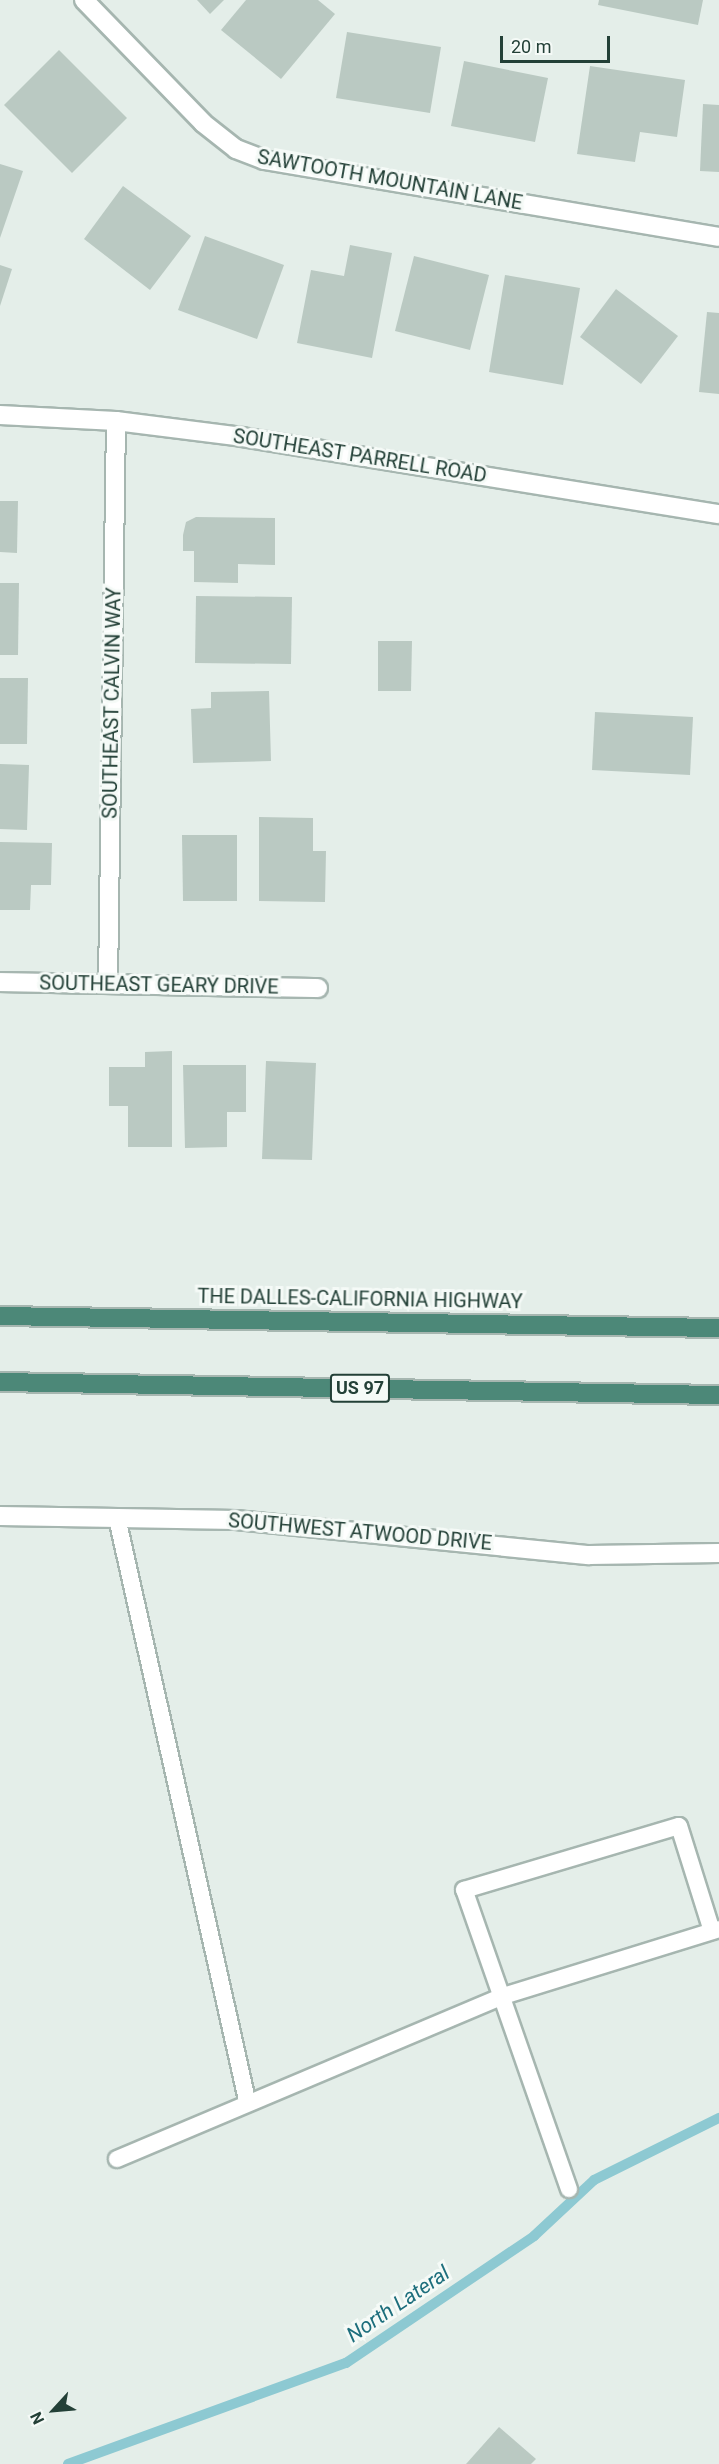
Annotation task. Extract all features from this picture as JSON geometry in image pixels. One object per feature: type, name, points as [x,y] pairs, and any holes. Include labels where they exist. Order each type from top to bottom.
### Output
[{"type":"highway","name":"THE DALLES-CALIFORNIA HIGHWAY","points":[[0,1316],[719,1328]]},
{"type":"highway","name":"US 97","points":[[0,1382],[719,1395]]},
{"type":"street","name":"SAWTOOTH MOUNTAIN LANE","points":[[84,0],[204,123],[236,149],[264,160],[719,237]]},
{"type":"street","name":"SOUTHEAST PARRELL ROAD","points":[[0,414],[116,421],[719,514]]},
{"type":"street","name":"SOUTHEAST CALVIN WAY","points":[[108,984],[116,421]]},
{"type":"street","name":"SOUTHEAST GEARY DRIVE","points":[[0,982],[318,988]]},
{"type":"street","name":"SOUTHWEST ATWOOD DRIVE","points":[[0,1516],[117,1518],[352,1528],[589,1555],[719,1553]]},
{"type":"lane","points":[[117,1518],[247,2100]]},
{"type":"lane","points":[[117,2159],[247,2100],[500,1997],[716,1930],[679,1826],[464,1890],[500,1997],[569,2189]]},
{"type":"building","points":[[197,0],[224,0],[210,14]]},
{"type":"building","points":[[246,0],[318,0],[335,14],[281,79],[221,30]]},
{"type":"building","points":[[599,0],[703,0],[698,25],[598,5]]},
{"type":"building","points":[[347,32],[441,47],[430,113],[336,98]]},
{"type":"building","points":[[59,50],[127,118],[72,173],[4,105]]},
{"type":"building","points":[[464,61],[548,78],[535,142],[451,126]]},
{"type":"building","points":[[590,66],[685,80],[677,137],[640,132],[635,162],[577,154]]},
{"type":"building","points":[[703,104],[719,105],[719,172],[700,171]]},
{"type":"building","points":[[0,164],[23,171],[0,238]]},
{"type":"building","points":[[123,186],[191,236],[150,290],[84,239]]},
{"type":"building","points":[[205,236],[284,265],[257,339],[178,310]]},
{"type":"building","points":[[350,245],[392,253],[372,358],[297,343],[311,270],[344,276]]},
{"type":"building","points":[[414,256],[489,275],[470,350],[395,331]]},
{"type":"building","points":[[0,265],[12,269],[0,306]]},
{"type":"building","points":[[505,275],[580,288],[563,385],[489,372]]},
{"type":"building","points":[[616,289],[678,336],[641,384],[580,337]]},
{"type":"building","points":[[707,312],[719,313],[719,394],[699,392]]},
{"type":"building","points":[[0,501],[18,501],[17,553],[0,552]]},
{"type":"building","points":[[196,517],[275,518],[275,565],[238,564],[238,583],[194,582],[194,551],[183,551],[183,535],[186,522]]},
{"type":"building","points":[[0,583],[19,583],[18,655],[0,655]]},
{"type":"building","points":[[196,596],[292,597],[291,664],[195,663]]},
{"type":"building","points":[[378,641],[412,641],[411,691],[378,691]]},
{"type":"building","points":[[0,678],[28,678],[27,744],[0,744]]},
{"type":"building","points":[[269,691],[271,761],[193,763],[191,709],[211,708],[211,692]]},
{"type":"building","points":[[595,712],[693,717],[690,775],[592,770]]},
{"type":"building","points":[[0,764],[29,765],[27,830],[0,829]]},
{"type":"building","points":[[259,817],[313,818],[313,851],[326,851],[325,902],[259,901]]},
{"type":"building","points":[[182,835],[237,835],[237,901],[183,901]]},
{"type":"building","points":[[0,842],[52,843],[51,885],[31,885],[30,910],[0,910]]},
{"type":"building","points":[[172,1051],[172,1147],[128,1147],[128,1106],[109,1106],[109,1067],[145,1067],[145,1052]]},
{"type":"building","points":[[266,1061],[316,1063],[312,1160],[262,1159]]},
{"type":"building","points":[[183,1065],[246,1065],[246,1112],[227,1112],[227,1147],[185,1148]]},
{"type":"building","points":[[499,2427],[536,2459],[531,2464],[466,2464]]},
{"type":"waterway","name":"North Lateral","points":[[68,2464],[346,2363],[534,2236],[594,2180],[719,2118]]}]
